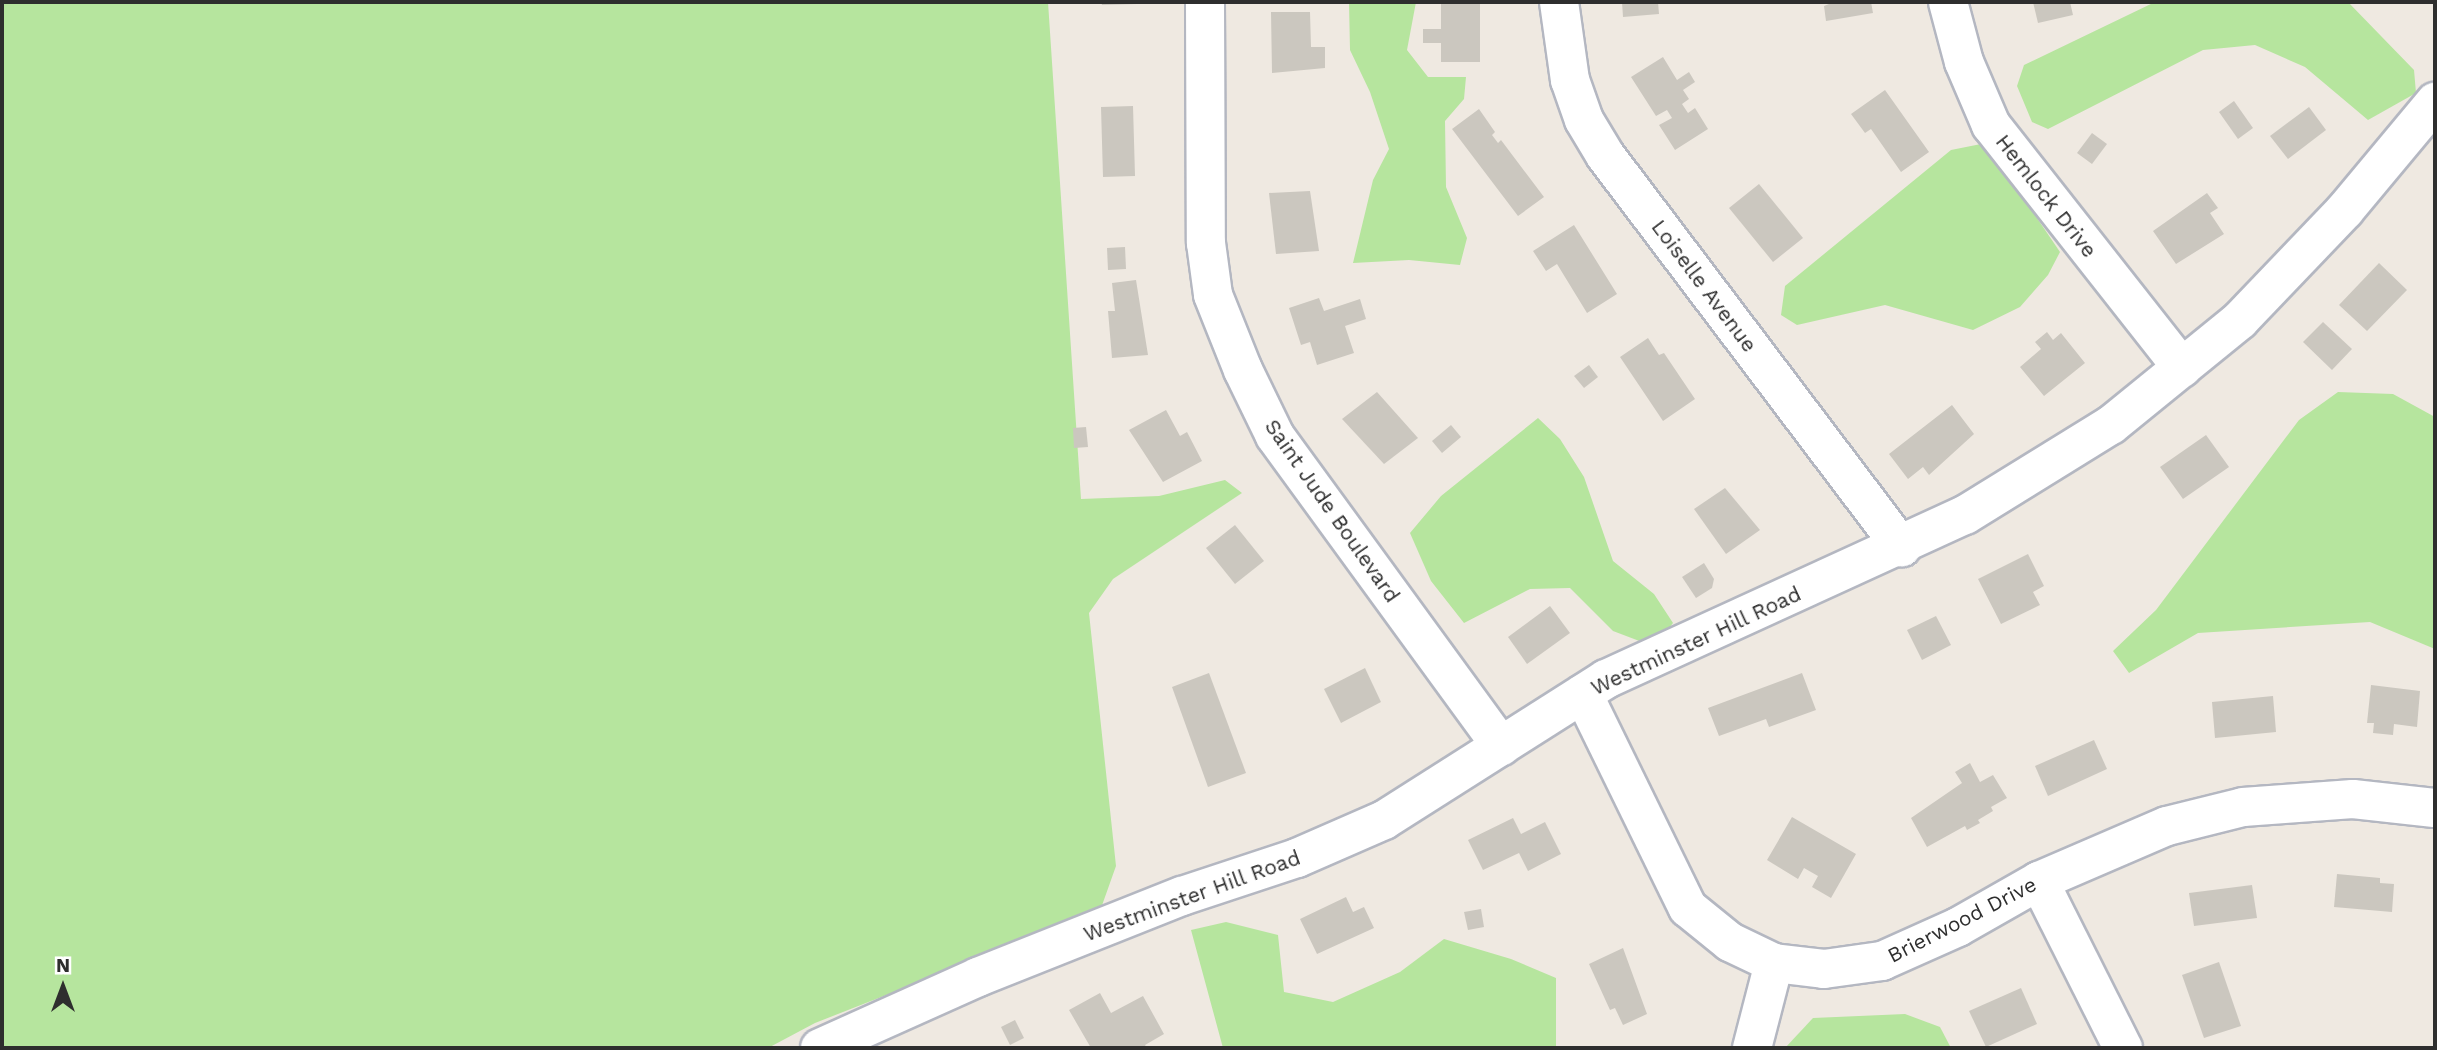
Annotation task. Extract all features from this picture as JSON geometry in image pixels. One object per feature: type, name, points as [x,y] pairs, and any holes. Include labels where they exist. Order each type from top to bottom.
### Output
[{"type":"street","name":"Saint Jude Boulevard","points":[[1205,2],[1206,243],[1213,295],[1243,370],[1275,436],[1502,746]]},
{"type":"street","name":"Loiselle Avenue","points":[[1559,2],[1570,80],[1584,120],[1605,155],[1902,547]]},
{"type":"street","name":"Hemlock Drive","points":[[1948,2],[1964,61],[1991,125],[2182,368]]},
{"type":"street","name":"Westminster Hill Road","points":[[820,1048],[918,1002],[1146,909],[1297,858],[1384,820],[1583,694],[1902,547],[1965,515],[2074,449],[2182,368],[2240,320],[2345,210],[2435,102]]},
{"type":"street","name":"Brierwood Drive","points":[[1583,694],[1688,908],[1730,942],[1774,963],[1824,969],[1882,961],[1958,927],[2039,881],[2167,826],[2244,807],[2353,799],[2435,808]]},
{"type":"street","points":[[2039,881],[2123,1048]]},
{"type":"street","points":[[1752,1048],[1774,963]]},
{"type":"green space","points":[[2,2],[1048,2],[1081,499],[1159,496],[1225,480],[1242,493],[1113,579],[1089,613],[1116,866],[1100,911],[815,1023],[768,1048],[2,1048]]},
{"type":"green space","points":[[1349,2],[1416,2],[1407,50],[1428,77],[1466,77],[1464,99],[1445,121],[1446,187],[1467,238],[1460,265],[1409,260],[1353,263],[1373,180],[1389,149],[1370,92],[1350,50]]},
{"type":"green space","points":[[2155,2],[2348,2],[2414,70],[2416,93],[2368,120],[2305,67],[2255,45],[2203,50],[2048,129],[2032,122],[2017,86],[2024,65]]},
{"type":"green space","points":[[1986,143],[2060,252],[2048,275],[2020,307],[1973,330],[1885,305],[1797,325],[1781,315],[1785,286],[1951,150]]},
{"type":"green space","points":[[2338,392],[2393,394],[2435,417],[2435,649],[2370,622],[2198,633],[2129,673],[2113,651],[2156,610],[2299,420]]},
{"type":"green space","points":[[1538,418],[1560,439],[1584,477],[1613,561],[1654,594],[1673,623],[1661,638],[1642,642],[1613,631],[1570,588],[1530,589],[1464,623],[1431,581],[1410,533],[1441,496]]},
{"type":"green space","points":[[1226,922],[1278,935],[1284,992],[1333,1002],[1400,972],[1444,939],[1511,959],[1556,978],[1556,1048],[1223,1048],[1191,930]]},
{"type":"green space","points":[[1905,1014],[1940,1027],[1951,1048],[1785,1048],[1813,1018]]},
{"type":"building","points":[[1101,2],[1137,2],[1137,4],[1102,5]]},
{"type":"building","points":[[1622,2],[1658,2],[1659,14],[1623,17]]},
{"type":"building","points":[[1834,2],[1871,2],[1873,13],[1826,21],[1824,6]]},
{"type":"building","points":[[2033,2],[2070,2],[2073,15],[2038,23]]},
{"type":"building","points":[[1441,4],[1480,4],[1480,62],[1441,62],[1441,43],[1423,43],[1423,29],[1441,29]]},
{"type":"building","points":[[1271,12],[1310,12],[1311,47],[1325,47],[1325,68],[1272,73]]},
{"type":"building","points":[[1663,57],[1677,80],[1689,72],[1695,82],[1683,90],[1689,99],[1682,104],[1688,113],[1695,108],[1708,129],[1675,150],[1659,125],[1672,118],[1667,110],[1656,116],[1631,77]]},
{"type":"building","points":[[1885,90],[1929,152],[1901,172],[1871,129],[1865,133],[1851,114]]},
{"type":"building","points":[[2234,101],[2253,128],[2238,139],[2219,112]]},
{"type":"building","points":[[1133,106],[1135,176],[1103,177],[1101,107]]},
{"type":"building","points":[[2309,107],[2326,130],[2288,159],[2270,136]]},
{"type":"building","points":[[1479,109],[1495,132],[1492,135],[1498,143],[1501,140],[1544,197],[1518,216],[1452,129]]},
{"type":"building","points":[[2092,133],[2107,144],[2092,164],[2077,153]]},
{"type":"building","points":[[1759,184],[1803,238],[1773,262],[1729,208]]},
{"type":"building","points":[[1310,191],[1319,251],[1276,254],[1269,193]]},
{"type":"building","points":[[2207,193],[2218,208],[2210,213],[2224,234],[2176,264],[2153,231]]},
{"type":"building","points":[[1574,225],[1617,294],[1587,313],[1557,264],[1546,271],[1533,251]]},
{"type":"building","points":[[1125,247],[1126,269],[1108,270],[1107,248]]},
{"type":"building","points":[[2379,263],[2407,290],[2367,331],[2339,305]]},
{"type":"building","points":[[1136,280],[1148,355],[1112,358],[1108,311],[1115,311],[1112,283]]},
{"type":"building","points":[[1319,298],[1324,311],[1360,299],[1366,319],[1345,326],[1354,353],[1317,365],[1310,342],[1301,345],[1289,308]]},
{"type":"building","points":[[2323,322],[2352,349],[2332,370],[2303,342]]},
{"type":"building","points":[[2047,332],[2053,340],[2061,333],[2085,363],[2044,396],[2020,367],[2041,349],[2035,342]]},
{"type":"building","points":[[1648,338],[1659,355],[1664,353],[1695,399],[1663,421],[1620,357]]},
{"type":"building","points":[[1589,365],[1598,377],[1584,388],[1574,376]]},
{"type":"building","points":[[1377,392],[1418,438],[1384,464],[1342,419]]},
{"type":"building","points":[[1952,405],[1974,434],[1929,475],[1923,467],[1908,479],[1889,454]]},
{"type":"building","points":[[1166,410],[1180,436],[1187,432],[1202,461],[1163,482],[1129,430]]},
{"type":"building","points":[[1451,425],[1461,437],[1442,453],[1432,441]]},
{"type":"building","points":[[1086,427],[1088,447],[1074,448],[1073,428]]},
{"type":"building","points":[[2206,435],[2229,467],[2183,499],[2160,467]]},
{"type":"building","points":[[1725,488],[1760,530],[1726,554],[1694,509]]},
{"type":"building","points":[[1235,525],[1264,561],[1235,584],[1206,548]]},
{"type":"building","points":[[2028,554],[2044,586],[2033,592],[2040,605],[2001,624],[1978,579]]},
{"type":"building","points":[[1704,563],[1714,579],[1712,588],[1696,598],[1682,577]]},
{"type":"building","points":[[1550,606],[1570,633],[1527,664],[1508,637]]},
{"type":"building","points":[[1936,616],[1951,645],[1922,660],[1907,630]]},
{"type":"building","points":[[1365,668],[1381,702],[1341,723],[1324,689]]},
{"type":"building","points":[[1209,673],[1246,773],[1208,787],[1172,687]]},
{"type":"building","points":[[1802,673],[1816,710],[1769,727],[1766,719],[1719,736],[1708,708]]},
{"type":"building","points":[[2371,685],[2420,691],[2417,727],[2394,724],[2393,735],[2373,733],[2374,723],[2367,723]]},
{"type":"building","points":[[2273,696],[2276,732],[2215,738],[2212,702]]},
{"type":"building","points":[[2094,740],[2107,769],[2048,796],[2035,766]]},
{"type":"building","points":[[1970,763],[1980,782],[1993,775],[2007,798],[1991,807],[1993,811],[1978,820],[1980,823],[1967,830],[1965,826],[1927,847],[1911,818],[1962,783],[1955,772]]},
{"type":"building","points":[[1792,817],[1856,854],[1831,898],[1812,887],[1818,876],[1804,868],[1798,879],[1767,860]]},
{"type":"building","points":[[1513,818],[1521,834],[1545,822],[1561,854],[1528,871],[1519,853],[1483,870],[1468,840]]},
{"type":"building","points":[[2337,874],[2380,878],[2380,883],[2394,884],[2392,912],[2334,907]]},
{"type":"building","points":[[2252,885],[2257,918],[2194,926],[2189,893]]},
{"type":"building","points":[[1346,897],[1353,912],[1364,907],[1374,928],[1317,954],[1300,919]]},
{"type":"building","points":[[1481,909],[1484,927],[1468,930],[1464,912]]},
{"type":"building","points":[[1623,948],[1647,1014],[1623,1025],[1615,1008],[1610,1010],[1589,964]]},
{"type":"building","points":[[2219,962],[2241,1026],[2204,1038],[2182,975]]},
{"type":"building","points":[[2021,988],[2037,1024],[1986,1047],[1969,1011]]},
{"type":"building","points":[[1100,993],[1111,1013],[1143,996],[1164,1034],[1145,1045],[1147,1048],[1091,1048],[1069,1010]]},
{"type":"building","points":[[1015,1020],[1024,1038],[1010,1045],[1001,1027]]}]
